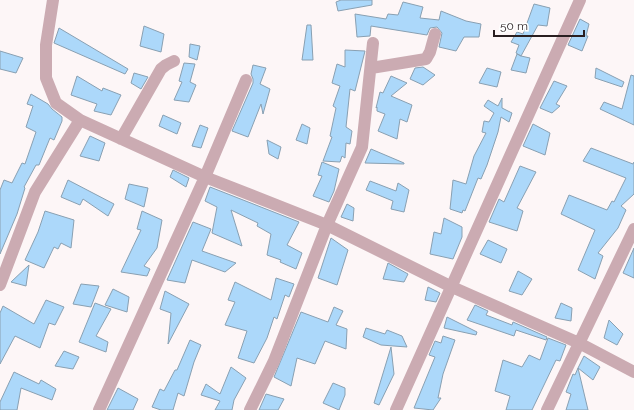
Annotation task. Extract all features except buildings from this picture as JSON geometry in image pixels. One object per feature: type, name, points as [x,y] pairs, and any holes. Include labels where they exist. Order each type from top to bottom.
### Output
[{"type":"street","points":[[396,410],[580,0]]},
{"type":"street","points":[[52,1],[46,45],[46,78],[56,103],[80,120],[205,177],[327,225],[452,287],[579,343],[634,372]]},
{"type":"street","points":[[370,68],[426,59],[430,52],[435,34]]},
{"type":"street","points":[[250,410],[274,361],[327,225],[362,147],[373,43]]},
{"type":"street","points":[[121,139],[161,69],[174,62]]},
{"type":"street","points":[[99,410],[205,177],[246,80]]},
{"type":"street","points":[[0,285],[35,192],[80,120]]},
{"type":"street","points":[[547,410],[634,229]]}]
